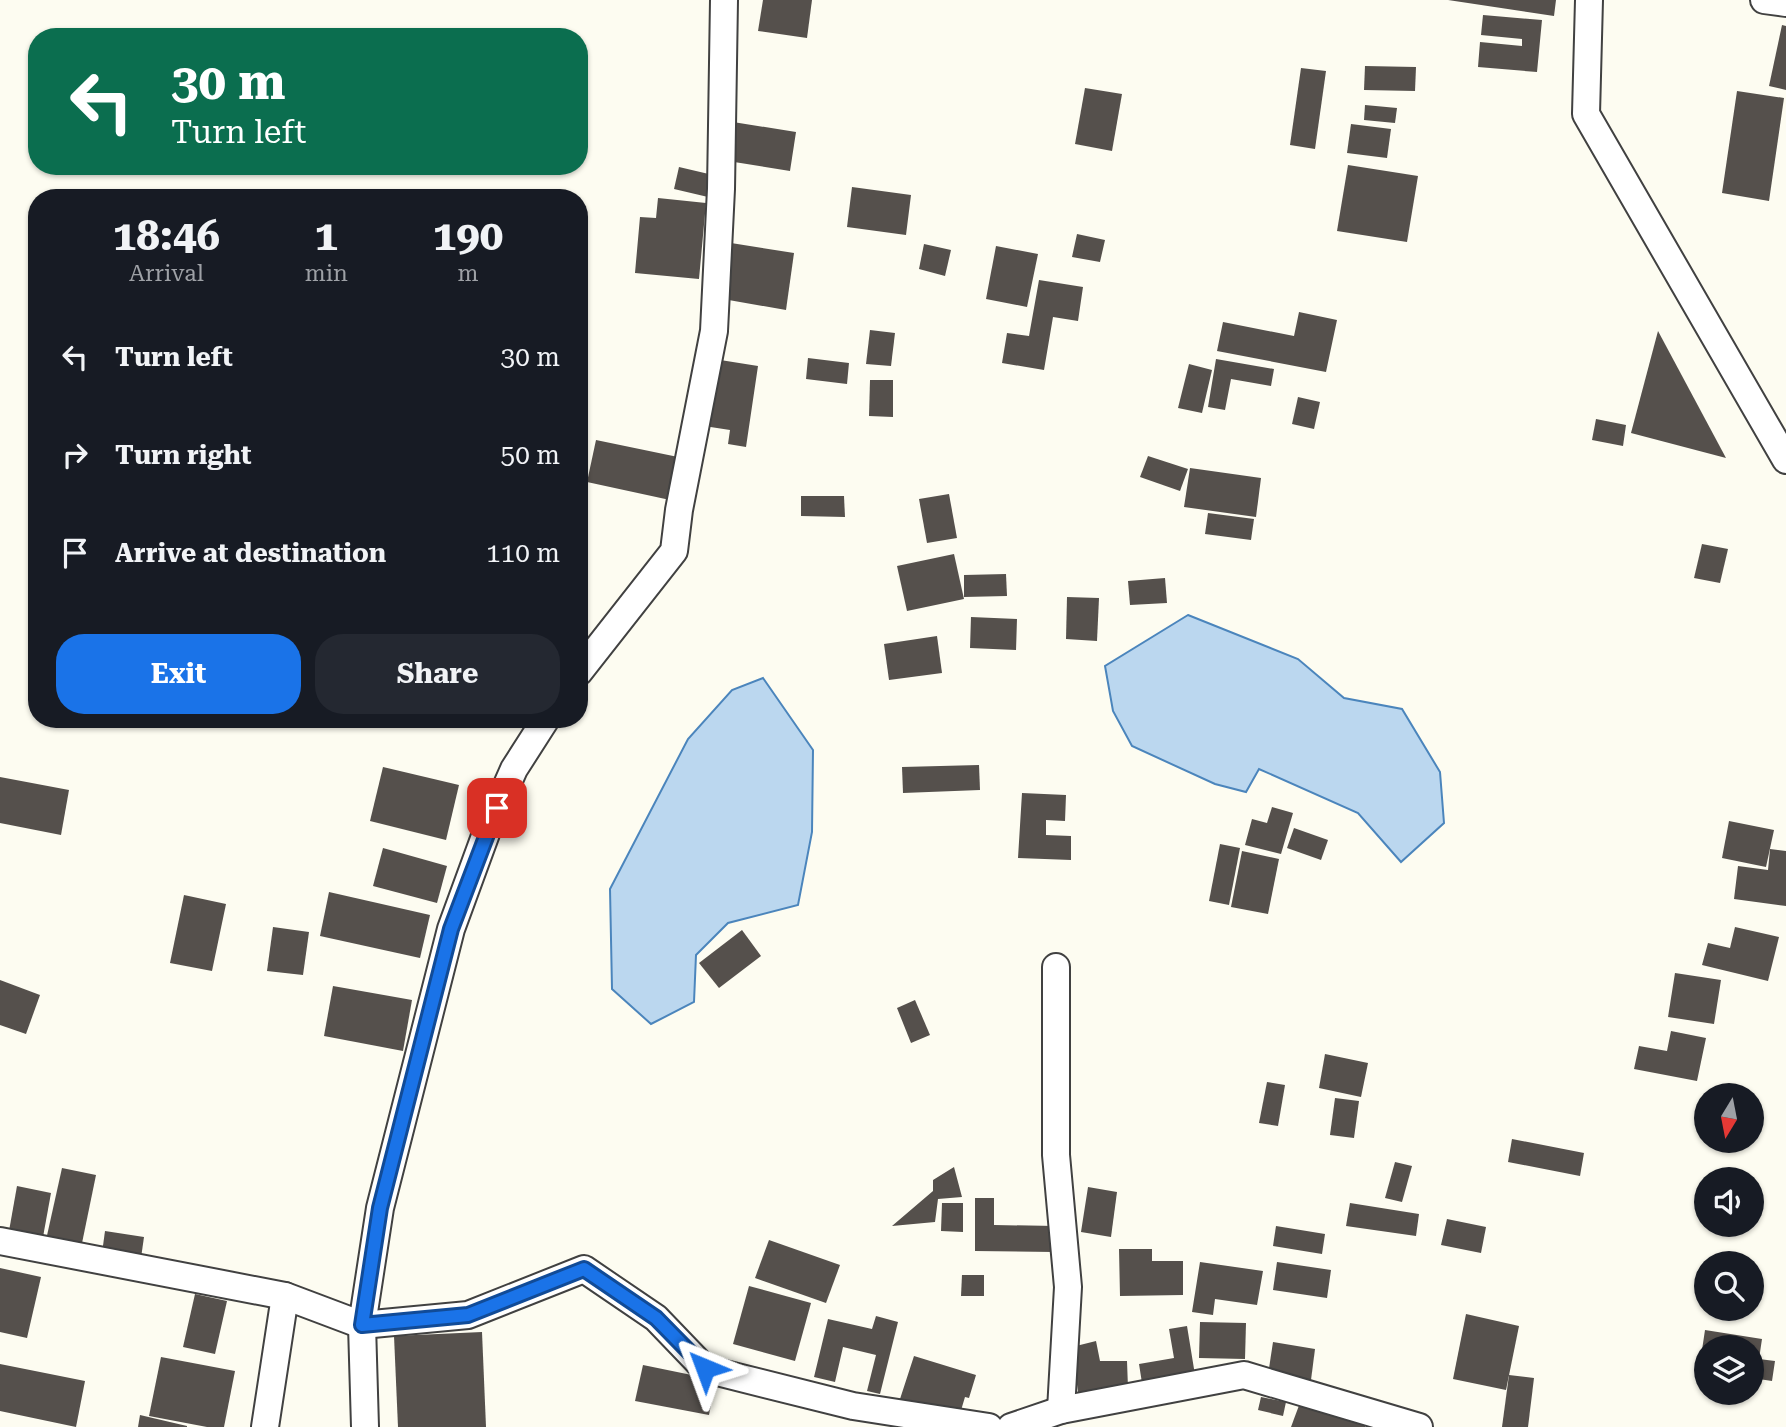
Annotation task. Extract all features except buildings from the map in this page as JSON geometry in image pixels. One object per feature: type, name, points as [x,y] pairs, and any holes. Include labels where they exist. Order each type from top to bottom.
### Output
[{"type":"street","points":[[588,661],[674,551],[679,510],[714,331],[721,188],[724,0]]},
{"type":"street","points":[[1589,0],[1586,114],[1786,460]]},
{"type":"street","points":[[1764,0],[1786,2]]},
{"type":"street","points":[[365,1427],[362,1325],[380,1208],[451,929],[488,828],[514,769],[540,728]]},
{"type":"street","points":[[1056,967],[1056,1155],[1068,1287],[1060,1410]]},
{"type":"street","points":[[0,1241],[285,1296],[362,1325],[468,1315],[584,1269],[656,1318],[705,1368],[853,1406],[989,1427]]},
{"type":"street","points":[[265,1427],[285,1296]]},
{"type":"street","points":[[1011,1427],[1060,1410],[1244,1375],[1419,1427]]},
{"type":"water","points":[[1188,615],[1298,659],[1344,698],[1402,709],[1440,772],[1444,823],[1401,862],[1358,813],[1259,769],[1246,792],[1215,784],[1132,746],[1113,711],[1105,666]]},
{"type":"water","points":[[763,678],[813,750],[812,832],[798,905],[728,923],[696,955],[694,1002],[651,1024],[612,989],[610,889],[688,739],[732,690]]},
{"type":"route","points":[[497,808],[451,929],[418,1055],[380,1208],[362,1325],[468,1315],[584,1269],[656,1318],[705,1368]]}]
